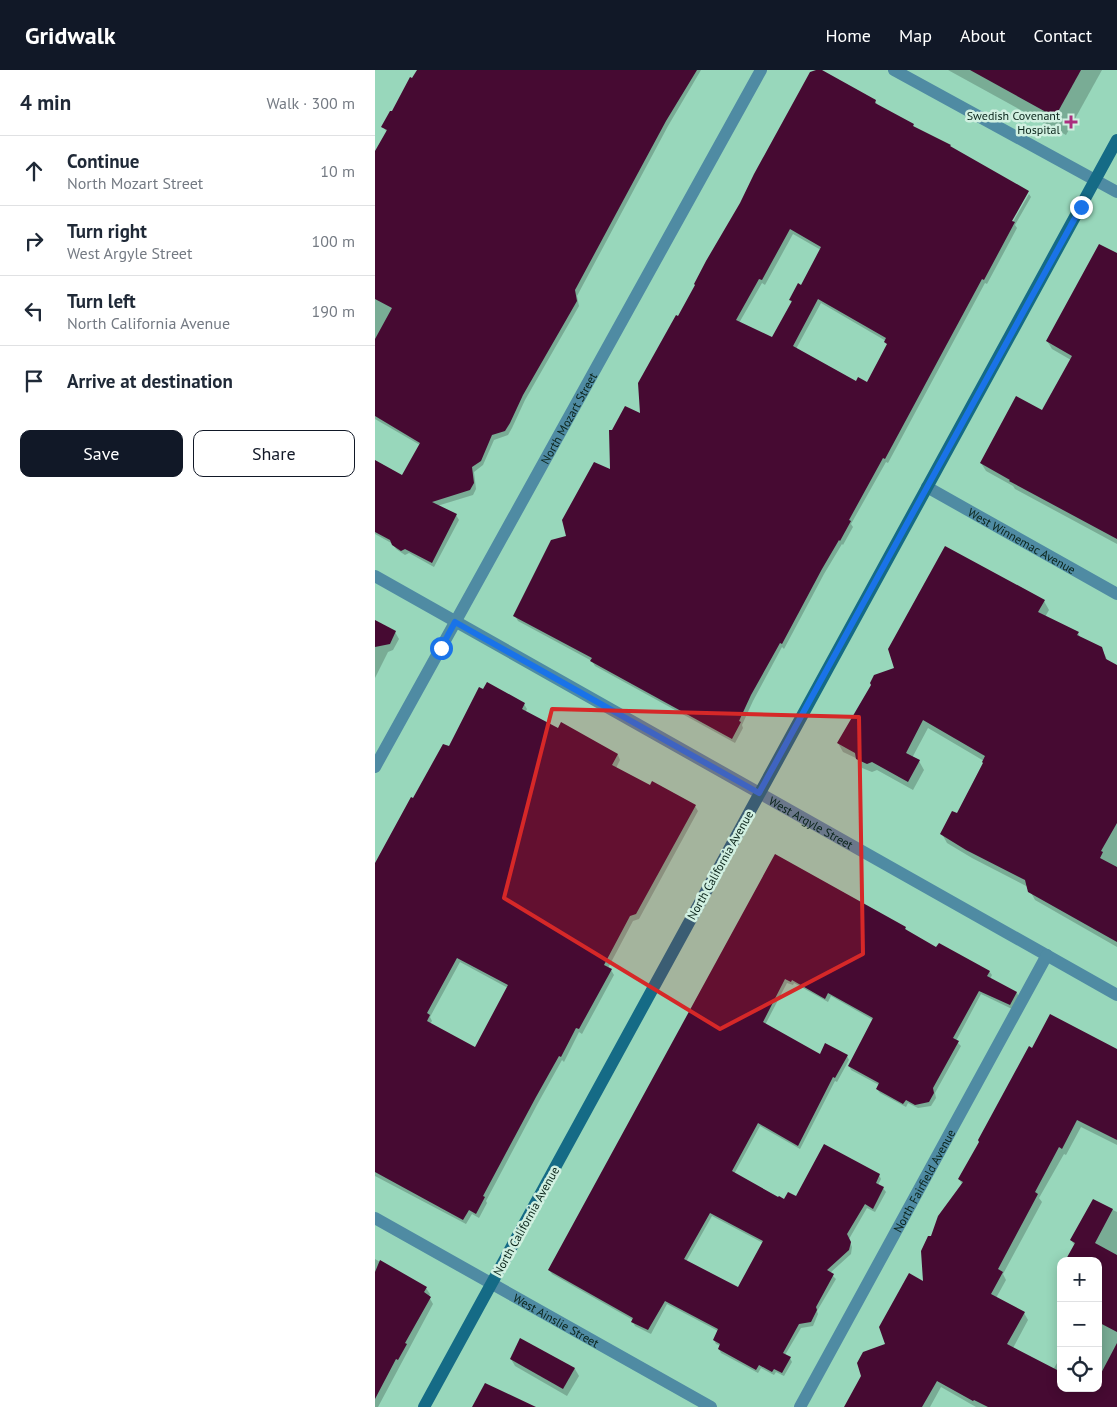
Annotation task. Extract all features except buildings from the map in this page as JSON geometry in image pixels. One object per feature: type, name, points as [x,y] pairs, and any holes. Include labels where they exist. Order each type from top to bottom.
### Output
[{"type":"main road","name":"North California Avenue","points":[[424,1407],[1117,140]]},
{"type":"street","name":"North Mozart Street","points":[[375,767],[761,70]]},
{"type":"street","points":[[894,70],[1117,192]]},
{"type":"street","name":"West Winnemac Avenue","points":[[927,487],[1117,594]]},
{"type":"street","name":"West Argyle Street","points":[[375,576],[1117,995]]},
{"type":"street","name":"North Fairfield Avenue","points":[[800,1407],[1047,955]]},
{"type":"street","name":"West Ainslie Street","points":[[375,1218],[711,1407]]},
{"type":"highlighted area","points":[[552,709],[859,717],[863,954],[720,1029],[504,898]]},
{"type":"place","name":"Swedish Covenant Hospital","points":[[1071,122]]},
{"type":"route","points":[[441,648],[455,622],[759,793],[1081,207]]}]
